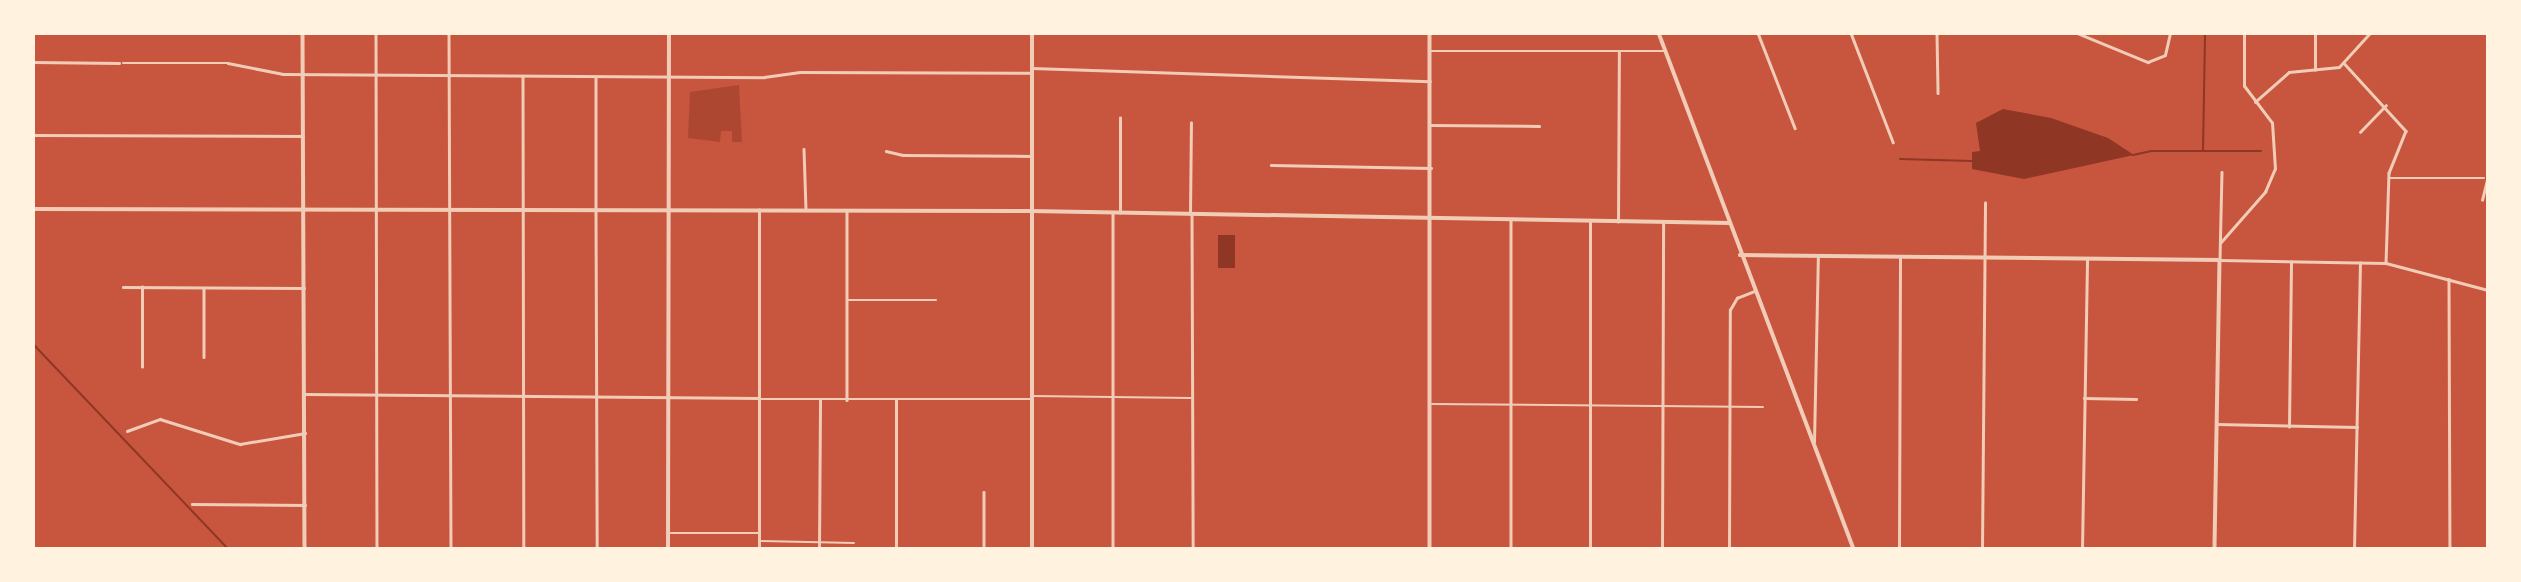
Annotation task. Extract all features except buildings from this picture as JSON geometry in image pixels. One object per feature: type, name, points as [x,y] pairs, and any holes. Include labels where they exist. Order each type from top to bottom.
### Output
[{"type":"street","points":[[303,33],[305,549]]},
{"type":"street","points":[[376,33],[377,549]]},
{"type":"street","points":[[449,33],[450,549]]},
{"type":"street","points":[[668,33],[668,549]]},
{"type":"street","points":[[1032,33],[1032,549]]},
{"type":"street","points":[[1430,33],[1430,549]]},
{"type":"street","points":[[1659,33],[1740,254],[1854,549]]},
{"type":"street","points":[[1758,33],[1795,128]]},
{"type":"street","points":[[1851,33],[1894,142]]},
{"type":"street","points":[[1937,33],[1938,93]]},
{"type":"street","points":[[2080,34],[2142,61],[2159,59],[2169,49],[2170,33]]},
{"type":"street","points":[[2221,242],[2265,192],[2274,173],[2274,128],[2244,86],[2244,33]]},
{"type":"street","points":[[2315,33],[2315,71]]},
{"type":"street","points":[[2255,102],[2289,72],[2315,71],[2344,63],[2370,33]]},
{"type":"street","points":[[1430,51],[1665,51]]},
{"type":"street","points":[[1618,222],[1619,53]]},
{"type":"street","points":[[33,62],[228,63],[269,73],[303,75],[669,76],[1032,71],[1430,81]]},
{"type":"street","points":[[2344,63],[2402,122],[2407,136],[2388,178],[2386,263]]},
{"type":"street","points":[[523,75],[524,549]]},
{"type":"street","points":[[596,76],[597,549]]},
{"type":"street","points":[[2360,132],[2386,105]]},
{"type":"street","points":[[1119,213],[1120,118]]},
{"type":"street","points":[[1191,123],[1193,549]]},
{"type":"street","points":[[1430,125],[1539,126]]},
{"type":"street","points":[[33,135],[303,136]]},
{"type":"street","points":[[804,149],[806,210]]},
{"type":"street","points":[[886,151],[903,155],[1031,156]]},
{"type":"street","points":[[1271,165],[1431,168]]},
{"type":"street","points":[[2215,549],[2222,172]]},
{"type":"street","points":[[2388,178],[2486,177],[2482,200]]},
{"type":"street","points":[[1982,549],[1985,203]]},
{"type":"street","points":[[33,209],[1031,211],[1430,220],[1730,223]]},
{"type":"street","points":[[759,210],[759,549]]},
{"type":"street","points":[[847,211],[847,400]]},
{"type":"street","points":[[1113,213],[1113,549]]},
{"type":"street","points":[[1511,221],[1511,549]]},
{"type":"street","points":[[1590,221],[1590,549]]},
{"type":"street","points":[[1662,549],[1663,222]]},
{"type":"street","points":[[1740,254],[2386,263],[2488,290]]},
{"type":"street","points":[[1814,445],[1818,255]]},
{"type":"street","points":[[1899,549],[1900,256]]},
{"type":"street","points":[[2082,549],[2087,258]]},
{"type":"street","points":[[2288,426],[2291,262]]},
{"type":"street","points":[[2354,549],[2360,262]]},
{"type":"street","points":[[2449,279],[2450,549]]},
{"type":"street","points":[[123,288],[304,288]]},
{"type":"street","points":[[142,288],[142,367]]},
{"type":"street","points":[[204,288],[204,357]]},
{"type":"street","points":[[1729,549],[1731,306],[1754,290]]},
{"type":"street","points":[[847,300],[936,300]]},
{"type":"street","points":[[304,394],[820,400],[1031,397]]},
{"type":"street","points":[[2084,398],[2136,399]]},
{"type":"street","points":[[819,549],[820,400]]},
{"type":"street","points":[[896,549],[897,400]]},
{"type":"street","points":[[127,431],[162,419],[240,444],[305,433]]},
{"type":"street","points":[[2217,424],[2357,427]]},
{"type":"street","points":[[984,492],[984,549]]},
{"type":"street","points":[[192,504],[305,505]]},
{"type":"lane","points":[[1031,397],[1192,398]]},
{"type":"lane","points":[[1430,404],[1763,407]]},
{"type":"lane","points":[[668,533],[759,533]]},
{"type":"lane","points":[[759,541],[854,543]]},
{"type":"shaded area","points":[[739,85],[742,142],[732,142],[732,131],[721,131],[720,142],[688,138],[690,92]]},
{"type":"shaded area","points":[[2003,109],[2051,118],[2108,138],[2134,155],[2024,179],[1972,169],[1972,152],[1980,151],[1976,123]]},
{"type":"shaded area","points":[[1218,235],[1235,235],[1235,268],[1218,268]]},
{"type":"waterway","points":[[2203,151],[2205,33]]},
{"type":"waterway","points":[[2133,155],[2152,151],[2261,151]]},
{"type":"waterway","points":[[1900,159],[1972,161]]},
{"type":"waterway","points":[[33,344],[228,549]]}]
